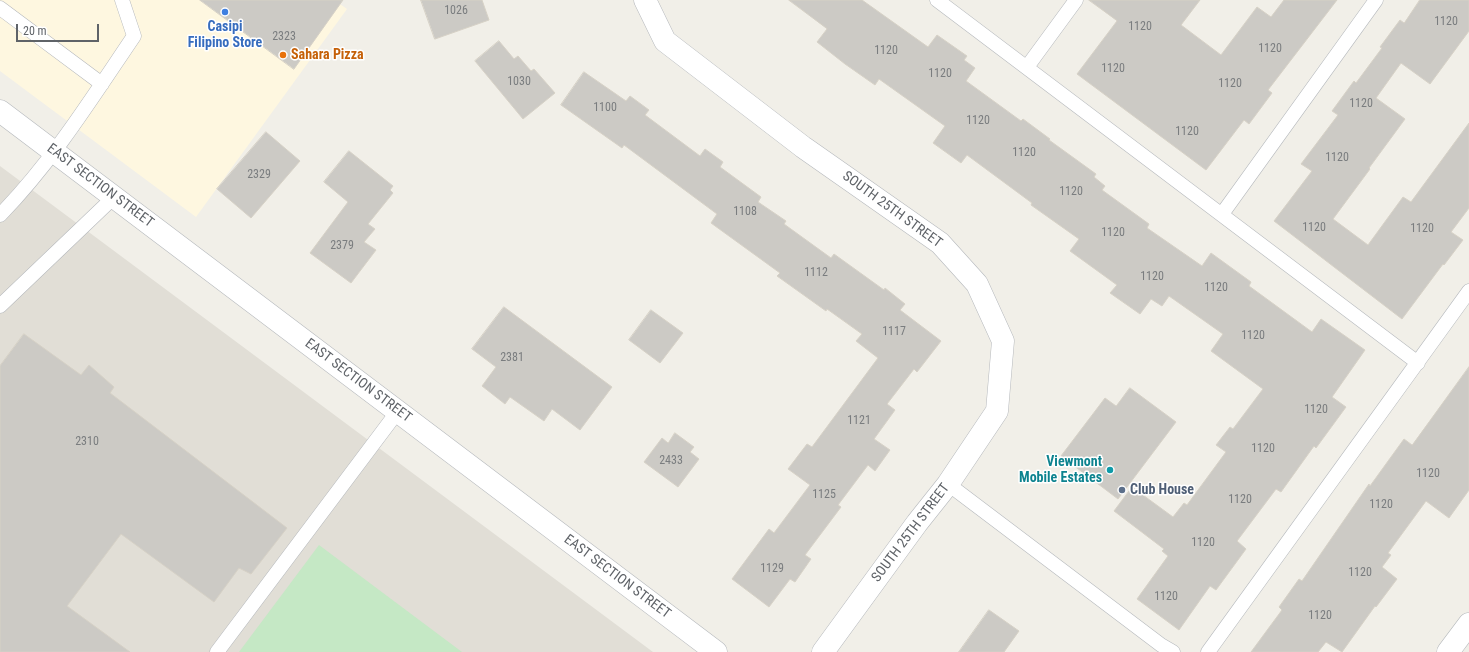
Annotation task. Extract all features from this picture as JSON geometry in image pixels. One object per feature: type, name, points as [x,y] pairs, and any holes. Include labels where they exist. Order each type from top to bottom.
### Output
[{"type":"street","name":"SOUTH 25TH STREET","points":[[645,0],[666,41],[803,147],[940,243],[977,284],[1003,341],[997,411],[948,484],[823,652]]},
{"type":"street","name":"EAST SECTION STREET","points":[[0,111],[716,652]]},
{"type":"street","points":[[1448,652],[1469,624]]},
{"type":"lane","points":[[0,215],[54,152],[134,36],[122,0]]},
{"type":"lane","points":[[937,0],[1418,363]]},
{"type":"lane","points":[[1027,67],[1076,0]]},
{"type":"lane","points":[[1222,214],[1376,0]]},
{"type":"lane","points":[[0,8],[102,84]]},
{"type":"lane","points":[[0,306],[114,197]]},
{"type":"lane","points":[[1208,652],[1469,291]]},
{"type":"lane","points":[[217,652],[398,411]]},
{"type":"lane","points":[[948,484],[1161,645],[1173,652]]},
{"type":"shaded area","points":[[0,0],[334,0],[347,9],[196,217],[0,71]]},
{"type":"shaded area","points":[[0,166],[653,652],[0,652]]},
{"type":"green space","points":[[319,545],[462,652],[239,652]]},
{"type":"building","points":[[200,0],[343,0],[294,69]]},
{"type":"building","points":[[421,0],[482,0],[489,20],[435,39]]},
{"type":"building","points":[[789,0],[862,0],[928,47],[937,35],[967,56],[964,60],[975,68],[966,81],[1021,121],[1023,119],[1096,174],[1094,177],[1105,186],[1102,190],[1149,224],[1147,228],[1202,266],[1211,253],[1251,282],[1249,286],[1312,332],[1321,319],[1365,350],[1332,397],[1346,407],[1316,448],[1314,446],[1281,492],[1276,489],[1237,541],[1246,549],[1216,590],[1210,586],[1179,630],[1137,599],[1168,556],[1162,551],[1164,549],[1114,511],[1132,487],[1173,517],[1184,503],[1187,505],[1226,452],[1216,445],[1230,427],[1233,429],[1263,389],[1211,351],[1223,334],[1169,296],[1162,306],[1151,299],[1140,314],[1110,293],[1117,285],[1070,251],[1079,239],[1031,205],[1032,203],[967,155],[961,163],[933,143],[945,126],[879,79],[875,85],[817,42],[827,29]]},
{"type":"building","points":[[1089,0],[1200,0],[1181,25],[1221,55],[1257,7],[1271,17],[1284,0],[1337,0],[1268,90],[1272,93],[1249,124],[1244,120],[1206,170],[1077,74],[1117,21]]},
{"type":"building","points":[[1420,0],[1469,0],[1469,31],[1430,84],[1401,63],[1376,98],[1405,119],[1333,219],[1368,245],[1403,197],[1411,202],[1469,123],[1469,208],[1451,232],[1463,240],[1402,319],[1274,221],[1312,171],[1301,164],[1338,115],[1332,111],[1354,81],[1356,83],[1382,48],[1380,47],[1400,20],[1404,23]]},
{"type":"building","points":[[499,41],[514,59],[518,56],[531,71],[534,69],[555,93],[523,119],[475,61]]},
{"type":"building","points":[[584,72],[626,101],[630,96],[649,110],[645,115],[700,156],[705,149],[723,162],[720,167],[761,197],[758,202],[786,221],[784,224],[831,258],[834,254],[884,290],[885,288],[905,304],[900,310],[941,341],[917,372],[914,369],[887,404],[895,410],[874,439],[890,450],[875,471],[868,465],[838,505],[841,507],[805,555],[811,559],[795,582],[790,579],[769,607],[732,579],[769,529],[774,533],[810,485],[788,469],[807,444],[812,447],[878,358],[856,341],[862,334],[827,309],[826,311],[777,276],[780,273],[711,223],[717,214],[624,145],[622,148],[561,105]]},
{"type":"building","points":[[266,132],[300,161],[251,218],[217,189]]},
{"type":"building","points":[[349,151],[393,186],[390,190],[393,193],[368,224],[375,229],[364,242],[376,250],[351,283],[310,253],[348,202],[324,182]]},
{"type":"building","points":[[504,307],[612,387],[580,430],[552,409],[544,421],[510,397],[505,404],[482,386],[496,367],[472,349]]},
{"type":"building","points":[[651,310],[683,333],[660,363],[629,340]]},
{"type":"building","points":[[24,334],[81,375],[89,365],[114,387],[110,393],[287,528],[251,574],[239,568],[214,602],[121,534],[67,606],[130,652],[0,652],[0,366]]},
{"type":"building","points":[[1469,367],[1469,490],[1449,518],[1426,501],[1388,553],[1391,555],[1382,567],[1397,579],[1376,607],[1375,606],[1342,652],[1326,642],[1318,652],[1251,652],[1282,610],[1279,607],[1299,579],[1302,581],[1369,484],[1370,486],[1404,439],[1412,445]]},
{"type":"building","name":"Viewmont Mobile Estates","points":[[1130,388],[1176,422],[1118,499],[1061,456],[1105,398],[1116,406]]},
{"type":"building","points":[[675,433],[694,447],[690,452],[699,459],[678,487],[644,462],[662,438],[668,443]]},
{"type":"building","points":[[989,610],[1019,631],[1004,652],[959,652]]},
{"type":"place","name":"Casipi Filipino Store","points":[[225,12]]},
{"type":"place","name":"Sahara Pizza","points":[[283,55]]},
{"type":"place","name":"Viewmont Mobile Estates","points":[[1110,470]]},
{"type":"place","name":"Club House","points":[[1122,490]]}]
